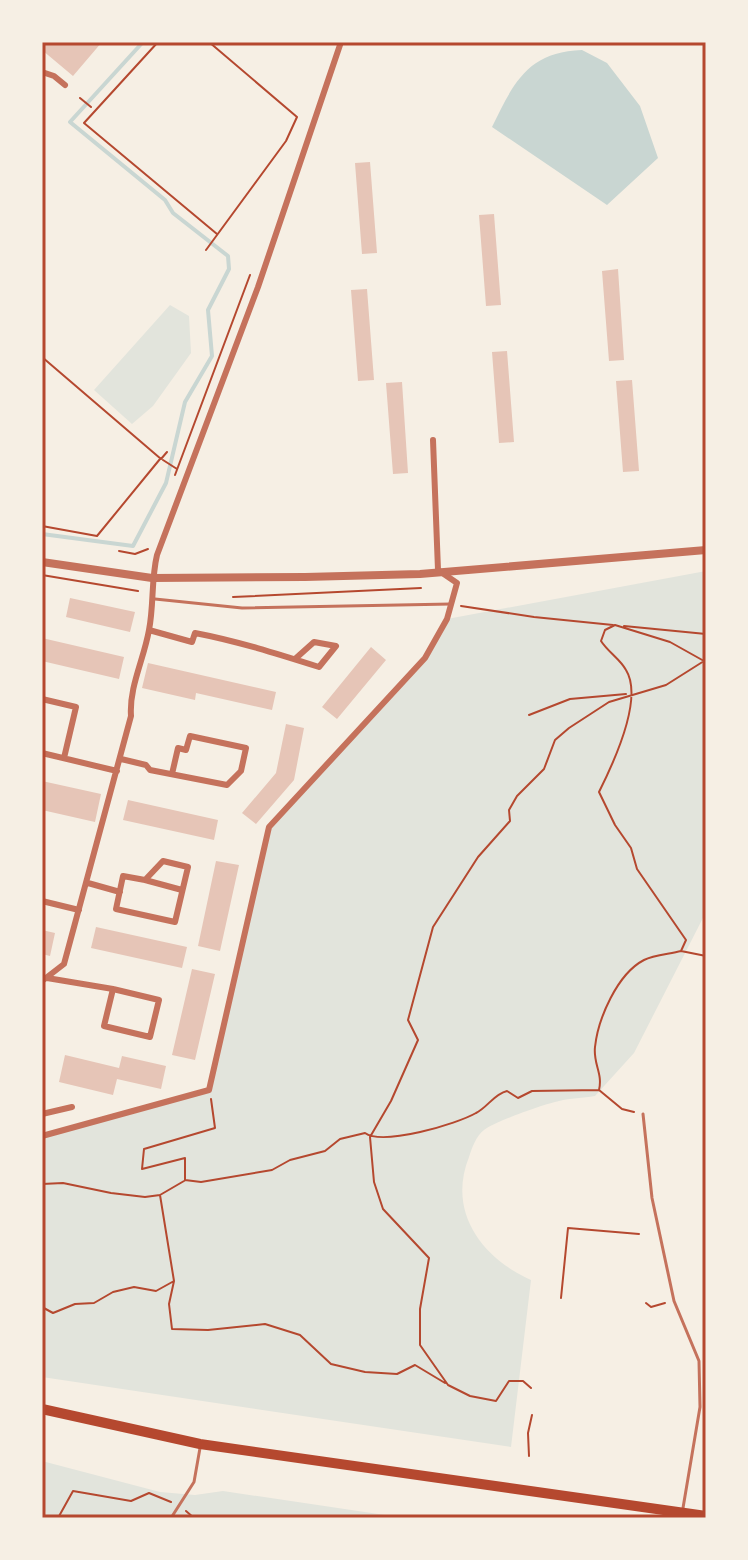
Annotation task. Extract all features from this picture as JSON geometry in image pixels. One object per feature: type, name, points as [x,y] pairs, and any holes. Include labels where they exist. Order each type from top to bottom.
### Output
[{"type":"main road","points":[[42,1409],[200,1444],[706,1516]]},
{"type":"street","points":[[44,980],[64,964],[121,759],[131,716],[130,702],[149,630],[152,578],[157,555],[258,287],[341,42]]},
{"type":"street","points":[[42,72],[54,76],[65,85]]},
{"type":"street","points":[[433,440],[438,570]]},
{"type":"street","points":[[42,562],[152,578],[305,577],[420,574],[438,570],[706,550]]},
{"type":"street","points":[[42,1136],[209,1090],[269,827],[425,658],[447,619],[457,583],[438,570]]},
{"type":"street","points":[[149,630],[192,642],[195,633],[236,641],[319,667],[336,646],[314,642],[295,659]]},
{"type":"street","points":[[42,699],[76,707],[64,758]]},
{"type":"street","points":[[121,759],[146,765],[150,770],[227,785],[241,771],[246,748],[190,736],[186,750],[178,748],[172,774]]},
{"type":"street","points":[[42,753],[117,771]]},
{"type":"street","points":[[42,844],[42,851]]},
{"type":"street","points":[[145,880],[163,861],[188,867],[175,922],[116,909],[123,876],[182,890]]},
{"type":"street","points":[[88,883],[120,892]]},
{"type":"street","points":[[42,901],[79,910]]},
{"type":"street","points":[[44,980],[113,989],[159,1000],[150,1037],[104,1026],[113,989]]},
{"type":"street","points":[[42,1114],[72,1107]]},
{"type":"lane","points":[[152,598],[242,608],[451,604]]},
{"type":"lane","points":[[643,1114],[652,1198],[674,1301],[699,1361],[700,1407],[682,1512]]},
{"type":"lane","points":[[171,1518],[194,1482],[200,1444]]},
{"type":"path","points":[[158,42],[84,123],[215,235]]},
{"type":"path","points":[[206,250],[286,141],[297,117],[209,42]]},
{"type":"path","points":[[80,98],[91,107]]},
{"type":"path","points":[[173,482],[255,263]]},
{"type":"path","points":[[42,357],[161,459],[177,469]]},
{"type":"path","points":[[42,526],[97,536],[167,452]]},
{"type":"path","points":[[119,551],[135,554],[148,549]]},
{"type":"path","points":[[42,575],[138,591]]},
{"type":"path","points":[[232,597],[421,588]]},
{"type":"path","points":[[451,604],[534,617],[706,634]]},
{"type":"path","points":[[681,951],[686,940],[637,869],[631,848],[615,825],[599,792],[617,755],[632,694],[627,671],[601,641],[605,630],[615,625],[670,642],[705,660]]},
{"type":"path","points":[[448,1385],[420,1345],[420,1309],[429,1258],[383,1209],[374,1182],[370,1137],[391,1101],[418,1040],[408,1020],[433,927],[478,857],[510,821],[509,810],[517,796],[544,769],[555,740],[609,702],[666,685],[705,660]]},
{"type":"path","points":[[529,715],[570,699],[601,694],[632,694]]},
{"type":"path","points":[[599,1090],[602,1078],[596,1063],[595,1048],[607,1002],[620,984],[643,960],[681,951],[706,956]]},
{"type":"path","points":[[42,1184],[63,1183],[145,1197],[160,1195],[185,1180],[201,1182],[272,1170],[290,1160],[325,1151],[340,1139],[365,1133],[370,1137],[401,1137],[477,1113],[500,1093],[507,1091],[518,1098],[532,1091],[599,1090],[622,1109],[633,1112]]},
{"type":"path","points":[[185,1180],[185,1158],[142,1169],[144,1149],[215,1128],[211,1099]]},
{"type":"path","points":[[160,1195],[174,1281],[169,1304],[172,1329],[208,1330],[265,1324],[300,1335],[331,1364],[365,1372],[397,1374],[415,1365],[470,1396],[496,1401],[509,1381],[523,1381],[531,1388]]},
{"type":"path","points":[[561,1298],[568,1228],[639,1234]]},
{"type":"path","points":[[42,1307],[53,1313],[75,1304],[94,1303],[113,1292],[134,1287],[156,1291],[174,1281]]},
{"type":"path","points":[[646,1303],[651,1307],[674,1301]]},
{"type":"path","points":[[529,1456],[528,1433],[532,1415]]},
{"type":"path","points":[[58,1518],[73,1491],[131,1501],[149,1493],[180,1506]]},
{"type":"shaded area","points":[[582,50],[607,63],[640,106],[658,158],[607,205],[492,127],[525,72],[548,57]]},
{"type":"shaded area","points":[[170,305],[189,316],[191,353],[153,406],[132,424],[94,390]]},
{"type":"shaded area","points":[[706,571],[706,912],[634,1053],[595,1096],[552,1103],[489,1127],[475,1142],[463,1177],[466,1214],[473,1231],[498,1259],[531,1280],[511,1447],[42,1377],[42,1136],[209,1090],[269,827],[425,658],[447,619]]},
{"type":"shaded area","points":[[42,1461],[160,1492],[195,1495],[223,1491],[405,1518],[45,1518],[46,1512],[42,1507]]},
{"type":"building","points":[[42,42],[102,42],[73,76],[42,50]]},
{"type":"building","points":[[370,162],[377,253],[362,254],[355,163]]},
{"type":"building","points":[[494,214],[501,305],[486,306],[479,215]]},
{"type":"building","points":[[618,269],[624,360],[609,361],[602,271]]},
{"type":"building","points":[[367,289],[374,380],[358,381],[351,290]]},
{"type":"building","points":[[507,351],[514,442],[499,443],[492,352]]},
{"type":"building","points":[[632,380],[639,471],[623,472],[616,381]]},
{"type":"building","points":[[402,382],[408,473],[393,474],[386,383]]},
{"type":"building","points":[[70,598],[135,612],[130,632],[66,617]]},
{"type":"building","points":[[42,638],[124,657],[119,679],[42,661]]},
{"type":"building","points":[[371,647],[386,660],[337,719],[322,707]]},
{"type":"building","points":[[148,663],[276,692],[272,710],[196,693],[195,700],[142,688]]},
{"type":"building","points":[[286,724],[304,728],[294,780],[256,824],[242,813],[276,773]]},
{"type":"building","points":[[42,781],[101,794],[95,822],[42,810]]},
{"type":"building","points":[[128,800],[218,820],[214,840],[123,820]]},
{"type":"building","points":[[216,861],[239,865],[220,951],[198,946]]},
{"type":"building","points":[[96,927],[187,947],[182,968],[91,948]]},
{"type":"building","points":[[42,930],[55,933],[50,956],[42,954]]},
{"type":"building","points":[[192,969],[215,974],[195,1060],[172,1055]]},
{"type":"building","points":[[65,1055],[119,1068],[122,1056],[166,1066],[161,1089],[117,1079],[113,1095],[59,1082]]},
{"type":"waterway","points":[[42,534],[133,546],[166,483],[185,402],[212,356],[208,310],[229,269],[228,256],[173,213],[165,200],[70,122],[143,42]]}]
